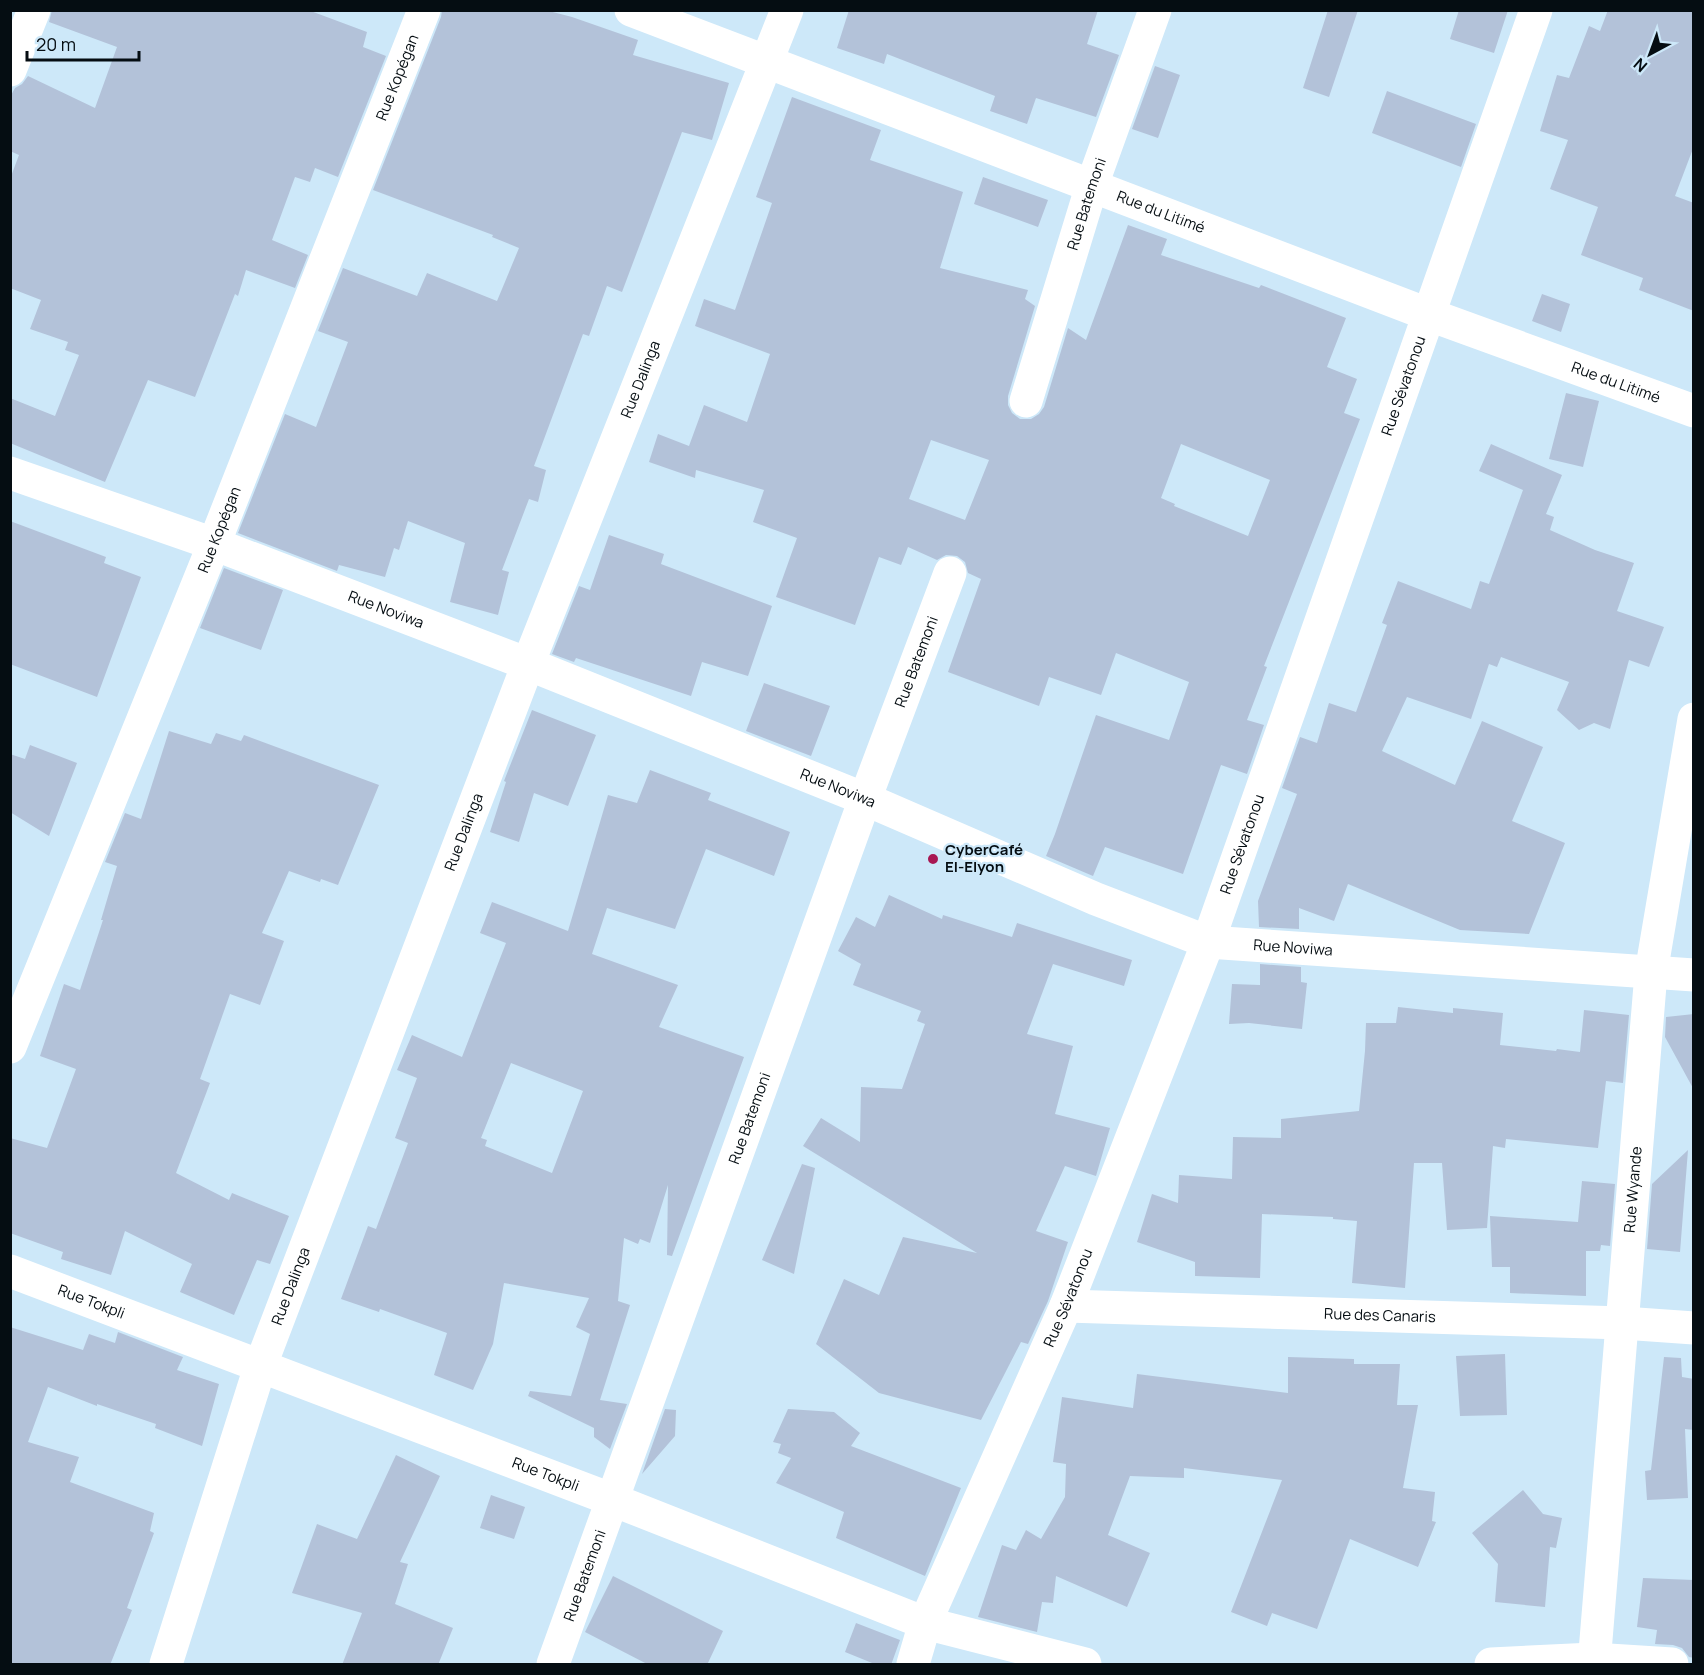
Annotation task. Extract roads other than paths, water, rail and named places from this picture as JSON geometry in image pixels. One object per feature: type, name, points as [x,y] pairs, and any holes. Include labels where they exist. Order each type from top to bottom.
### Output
[{"type":"street","points":[[10,70],[34,10]]},
{"type":"street","name":"Rue Kopégan","points":[[10,1047],[214,544],[424,10]]},
{"type":"street","name":"Rue du Litimé","points":[[631,10],[1430,315],[1694,411]]},
{"type":"street","name":"Rue Dalinga","points":[[166,1665],[260,1367],[528,664],[787,10]]},
{"type":"street","name":"Rue Batemoni","points":[[1026,400],[1092,186],[1155,10]]},
{"type":"street","name":"Rue Sévatonou","points":[[913,1665],[925,1623],[1066,1306],[1208,942],[1536,10]]},
{"type":"street","name":"Rue Noviwa","points":[[10,473],[214,544],[528,664],[865,800],[1096,899],[1208,942],[1694,975]]},
{"type":"street","name":"Rue Batemoni","points":[[553,1665],[865,800],[950,573]]},
{"type":"street","name":"Rue Wyande","points":[[1594,1662],[1651,973],[1694,719]]},
{"type":"street","name":"Rue Tokpli","points":[[10,1271],[613,1500],[925,1623],[1085,1665]]},
{"type":"street","name":"Rue des Canaris","points":[[1066,1306],[1623,1323],[1694,1328]]},
{"type":"street","points":[[1491,1665],[1594,1662],[1672,1665]]},
{"type":"place","name":"CyberCafé El-Elyon","points":[[933,859]]}]
